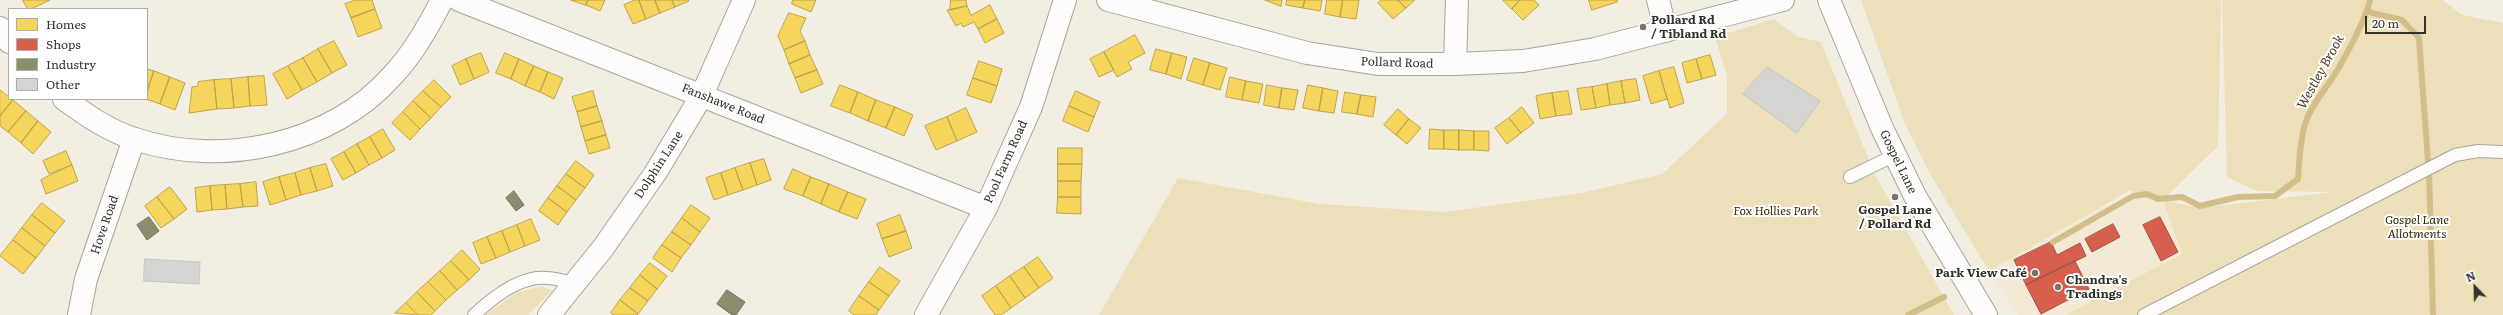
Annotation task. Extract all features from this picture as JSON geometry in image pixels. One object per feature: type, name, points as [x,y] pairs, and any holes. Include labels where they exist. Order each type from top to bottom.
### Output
[{"type":"street","points":[[65,100],[92,119],[134,139],[178,150],[208,152],[267,145],[306,134],[350,113],[392,77],[419,40],[442,0]]},
{"type":"street","name":"Fanshawe Road","points":[[459,0],[986,208]]},
{"type":"street","name":"Dolphin Lane","points":[[549,315],[603,248],[656,172],[702,95],[744,0]]},
{"type":"street","name":"Pool Farm Road","points":[[926,315],[986,208],[1031,107],[1065,0]]},
{"type":"street","name":"Pollard Road","points":[[1108,0],[1307,53],[1378,64],[1455,64],[1523,61],[1595,49],[1783,0]]},
{"type":"street","points":[[1455,64],[1457,0]]},
{"type":"street","points":[[1658,0],[1666,31]]},
{"type":"street","name":"Gospel Lane","points":[[1829,0],[1895,155],[1915,196],[1986,315]]},
{"type":"street","points":[[0,28],[8,40]]},
{"type":"street","name":"Hove Road","points":[[73,314],[134,139]]},
{"type":"lane","points":[[2144,315],[2455,155],[2478,151],[2503,152]]},
{"type":"lane","points":[[1850,177],[1895,155]]},
{"type":"lane","points":[[474,315],[489,302],[519,283],[546,277],[574,284]]},
{"type":"shaded area","points":[[2138,197],[2162,200],[2182,254],[2065,315],[2018,315],[1989,271],[2098,208]]},
{"type":"green space","name":"Gospel Lane Allotments","points":[[1861,0],[2221,0],[2218,146],[2163,200],[2200,208],[2333,192],[2257,191],[2227,177],[2222,0],[2443,0],[2462,15],[2503,23],[2503,315],[2065,315],[2182,254],[2163,201],[2138,197],[2131,190],[1989,271],[1930,174],[1905,124]]},
{"type":"green space","name":"Fox Hollies Park","points":[[1774,19],[1798,37],[1821,42],[1875,175],[1954,315],[1099,315],[1178,178],[1320,204],[1445,212],[1582,193],[1662,174],[1727,114],[1727,75],[1715,37]]},
{"type":"green space","points":[[542,286],[552,291],[528,315],[484,315],[518,292]]},
{"type":"building: Homes","points":[[23,0],[50,0],[33,8],[27,8]]},
{"type":"building: Homes","points":[[356,0],[372,0],[375,9],[351,18],[345,4]]},
{"type":"building: Homes","points":[[571,0],[588,0],[586,5]]},
{"type":"building: Homes","points":[[588,0],[605,0],[600,11],[586,5]]},
{"type":"building: Homes","points":[[635,0],[639,0],[646,19],[633,24],[624,5]]},
{"type":"building: Homes","points":[[639,0],[655,0],[660,13],[646,19]]},
{"type":"building: Homes","points":[[655,0],[672,0],[675,7],[660,13]]},
{"type":"building: Homes","points":[[672,0],[688,0],[689,1],[675,7]]},
{"type":"building: Homes","points":[[793,0],[816,0],[811,12],[792,4]]},
{"type":"building: Homes","points":[[951,0],[966,0],[967,6],[950,10]]},
{"type":"building: Homes","points":[[1265,0],[1282,0],[1281,6]]},
{"type":"building: Homes","points":[[1287,0],[1305,0],[1303,8],[1286,5]]},
{"type":"building: Homes","points":[[1305,0],[1322,0],[1320,11],[1303,8]]},
{"type":"building: Homes","points":[[1327,0],[1343,0],[1340,17],[1325,14]]},
{"type":"building: Homes","points":[[1343,0],[1359,0],[1356,19],[1340,17]]},
{"type":"building: Homes","points":[[1381,0],[1398,0],[1406,8],[1393,19],[1378,3]]},
{"type":"building: Homes","points":[[1398,0],[1415,0],[1406,8]]},
{"type":"building: Homes","points":[[1503,0],[1520,0],[1512,9]]},
{"type":"building: Homes","points":[[1520,0],[1534,0],[1539,5],[1523,20],[1512,9]]},
{"type":"building: Homes","points":[[1589,0],[1617,0],[1617,2],[1592,10]]},
{"type":"building: Homes","points":[[990,5],[997,19],[978,29],[974,22],[963,27],[961,23],[956,26],[947,10],[967,6],[971,15]]},
{"type":"building: Homes","points":[[375,9],[382,28],[358,37],[351,18]]},
{"type":"building: Homes","points":[[789,13],[806,18],[800,31],[805,41],[784,50],[778,36]]},
{"type":"building: Homes","points":[[997,19],[1004,33],[985,43],[978,29]]},
{"type":"building: Homes","points":[[1135,35],[1145,53],[1128,62],[1132,69],[1117,77],[1104,52]]},
{"type":"building: Homes","points":[[334,41],[347,65],[332,73],[318,49]]},
{"type":"building: Homes","points":[[805,41],[810,55],[789,64],[784,50]]},
{"type":"building: Homes","points":[[318,49],[332,73],[317,82],[303,58]]},
{"type":"building: Homes","points":[[1156,49],[1172,53],[1166,74],[1150,70]]},
{"type":"building: Homes","points":[[1104,52],[1114,70],[1099,77],[1090,59]]},
{"type":"building: Homes","points":[[481,53],[489,72],[474,79],[466,59]]},
{"type":"building: Homes","points":[[505,53],[519,59],[511,79],[496,73]]},
{"type":"building: Homes","points":[[1172,53],[1187,57],[1181,79],[1166,74]]},
{"type":"building: Homes","points":[[810,55],[817,70],[795,78],[789,64]]},
{"type":"building: Homes","points":[[1710,55],[1716,75],[1702,79],[1696,59]]},
{"type":"building: Homes","points":[[303,58],[317,82],[302,90],[288,66]]},
{"type":"building: Homes","points":[[1194,58],[1210,63],[1203,85],[1187,80]]},
{"type":"building: Homes","points":[[466,59],[474,79],[460,85],[452,66]]},
{"type":"building: Homes","points":[[519,59],[534,66],[525,86],[511,79]]},
{"type":"building: Homes","points":[[1696,59],[1702,79],[1687,83],[1682,63]]},
{"type":"building: Homes","points":[[979,61],[1002,69],[997,86],[973,78]]},
{"type":"building: Homes","points":[[1210,63],[1227,68],[1220,90],[1203,85]]},
{"type":"building: Homes","points":[[288,66],[302,90],[287,99],[273,74]]},
{"type":"building: Homes","points":[[534,66],[548,72],[540,92],[525,86]]},
{"type":"building: Homes","points":[[1674,67],[1684,103],[1670,108],[1659,71]]},
{"type":"building: Homes","points":[[148,69],[154,71],[148,87]]},
{"type":"building: Homes","points":[[817,70],[823,84],[801,93],[795,78]]},
{"type":"building: Homes","points":[[154,71],[170,77],[160,104],[148,100],[148,92]]},
{"type":"building: Homes","points":[[1659,71],[1667,99],[1651,104],[1643,76]]},
{"type":"building: Homes","points":[[548,72],[563,78],[554,99],[540,92]]},
{"type":"building: Homes","points":[[264,76],[267,105],[250,106],[248,77]]},
{"type":"building: Homes","points":[[170,77],[185,83],[175,110],[160,104]]},
{"type":"building: Homes","points":[[248,77],[250,106],[234,108],[231,79]]},
{"type":"building: Homes","points":[[1230,77],[1246,81],[1242,100],[1226,97]]},
{"type":"building: Homes","points":[[973,78],[997,86],[991,103],[967,95]]},
{"type":"building: Homes","points":[[231,79],[234,108],[217,109],[214,80]]},
{"type":"building: Homes","points":[[1636,79],[1640,100],[1625,103],[1621,81]]},
{"type":"building: Homes","points":[[214,80],[217,109],[189,113],[192,87],[198,86],[198,82]]},
{"type":"building: Homes","points":[[434,80],[451,97],[441,107],[423,91]]},
{"type":"building: Homes","points":[[1246,81],[1263,84],[1259,103],[1242,100]]},
{"type":"building: Homes","points":[[1621,81],[1625,103],[1610,105],[1607,84]]},
{"type":"building: Homes","points":[[1607,84],[1610,105],[1596,108],[1592,87]]},
{"type":"building: Homes","points":[[840,85],[858,92],[850,113],[831,106]]},
{"type":"building: Homes","points":[[1267,85],[1282,88],[1279,108],[1264,105]]},
{"type":"building: Homes","points":[[1308,85],[1323,88],[1319,111],[1303,108]]},
{"type":"building: Homes","points":[[1592,87],[1596,108],[1581,110],[1577,89]]},
{"type":"building: Homes","points":[[1282,88],[1298,90],[1294,110],[1279,108]]},
{"type":"building: Homes","points":[[1323,88],[1338,91],[1334,113],[1319,111]]},
{"type":"building: Homes","points":[[0,90],[8,96],[8,100],[13,100],[0,116]]},
{"type":"building: Homes","points":[[423,91],[441,107],[431,118],[413,101]]},
{"type":"building: Homes","points":[[593,91],[597,106],[577,112],[572,97]]},
{"type":"building: Homes","points":[[1076,91],[1100,102],[1094,117],[1069,106]]},
{"type":"building: Homes","points":[[1568,91],[1572,114],[1556,116],[1552,93]]},
{"type":"building: Homes","points":[[858,92],[876,100],[868,121],[850,113]]},
{"type":"building: Homes","points":[[1345,92],[1361,95],[1357,114],[1342,112]]},
{"type":"building: Homes","points":[[1552,93],[1556,116],[1540,119],[1536,96]]},
{"type":"building: Homes","points":[[1361,95],[1376,97],[1373,117],[1357,114]]},
{"type":"building: Homes","points":[[13,100],[26,111],[8,132],[0,126],[0,116]]},
{"type":"building: Homes","points":[[876,100],[895,107],[886,128],[868,121]]},
{"type":"building: Homes","points":[[413,101],[431,118],[420,129],[403,112]]},
{"type":"building: Homes","points":[[597,106],[602,121],[581,127],[577,112]]},
{"type":"building: Homes","points":[[1069,106],[1094,117],[1088,132],[1063,121]]},
{"type":"building: Homes","points":[[895,107],[913,115],[904,136],[886,128]]},
{"type":"building: Homes","points":[[1522,107],[1534,123],[1521,133],[1509,118]]},
{"type":"building: Homes","points":[[966,108],[977,132],[957,141],[947,117]]},
{"type":"building: Homes","points":[[1398,109],[1409,119],[1396,135],[1384,125]]},
{"type":"building: Homes","points":[[26,111],[38,121],[21,143],[8,132]]},
{"type":"building: Homes","points":[[403,112],[420,129],[410,140],[392,123]]},
{"type":"building: Homes","points":[[947,117],[957,141],[936,150],[925,126]]},
{"type":"building: Homes","points":[[1509,118],[1521,133],[1507,144],[1495,128]]},
{"type":"building: Homes","points":[[1409,119],[1421,128],[1407,144],[1396,135]]},
{"type":"building: Homes","points":[[38,121],[51,132],[33,154],[21,143]]},
{"type":"building: Homes","points":[[602,121],[606,135],[585,141],[581,127]]},
{"type":"building: Homes","points":[[383,129],[395,150],[382,158],[370,137]]},
{"type":"building: Homes","points":[[1430,129],[1444,130],[1444,149],[1429,149]]},
{"type":"building: Homes","points":[[1444,130],[1459,130],[1459,150],[1444,149]]},
{"type":"building: Homes","points":[[1459,130],[1474,131],[1474,150],[1459,150]]},
{"type":"building: Homes","points":[[1474,131],[1489,131],[1489,151],[1474,150]]},
{"type":"building: Homes","points":[[606,135],[610,148],[589,154],[585,141]]},
{"type":"building: Homes","points":[[370,137],[382,158],[369,165],[357,144]]},
{"type":"building: Homes","points":[[357,144],[369,165],[356,173],[344,152]]},
{"type":"building: Homes","points":[[1058,148],[1082,148],[1082,164],[1058,164]]},
{"type":"building: Homes","points":[[66,151],[72,165],[49,174],[43,161]]},
{"type":"building: Homes","points":[[344,152],[356,173],[343,180],[331,159]]},
{"type":"building: Homes","points":[[764,159],[771,180],[757,185],[750,163]]},
{"type":"building: Homes","points":[[576,161],[594,175],[585,188],[566,174]]},
{"type":"building: Homes","points":[[750,163],[757,185],[743,190],[735,168]]},
{"type":"building: Homes","points":[[326,164],[333,186],[317,191],[310,168]]},
{"type":"building: Homes","points":[[1058,164],[1082,164],[1081,181],[1058,181]]},
{"type":"building: Homes","points":[[72,165],[78,181],[46,194],[41,180]]},
{"type":"building: Homes","points":[[310,168],[317,191],[301,195],[295,173]]},
{"type":"building: Homes","points":[[735,168],[743,190],[728,195],[721,173]]},
{"type":"building: Homes","points":[[793,169],[811,177],[803,196],[784,189]]},
{"type":"building: Homes","points":[[295,173],[301,195],[286,200],[279,177]]},
{"type":"building: Homes","points":[[721,173],[728,195],[714,200],[706,178]]},
{"type":"building: Homes","points":[[566,174],[585,188],[576,200],[557,186]]},
{"type":"building: Homes","points":[[279,177],[286,200],[270,205],[263,182]]},
{"type":"building: Homes","points":[[811,177],[829,184],[821,204],[803,196]]},
{"type":"building: Homes","points":[[1058,181],[1081,181],[1081,197],[1058,197]]},
{"type":"building: Homes","points":[[256,182],[258,206],[243,207],[240,184]]},
{"type":"building: Homes","points":[[240,184],[243,207],[227,209],[225,185]]},
{"type":"building: Homes","points":[[829,184],[848,192],[839,212],[821,204]]},
{"type":"building: Homes","points":[[225,185],[227,209],[212,210],[210,186]]},
{"type":"building: Homes","points":[[210,186],[212,210],[197,212],[195,188]]},
{"type":"building: Homes","points":[[557,186],[576,200],[567,212],[548,198]]},
{"type":"building: Homes","points":[[170,187],[187,209],[174,219],[157,197]]},
{"type":"building: Homes","points":[[848,192],[866,199],[857,219],[839,212]]},
{"type":"building: Homes","points":[[157,197],[174,219],[161,228],[145,206]]},
{"type":"building: Homes","points":[[1058,197],[1081,197],[1081,214],[1057,213]]},
{"type":"building: Homes","points":[[548,198],[567,212],[558,225],[539,211]]},
{"type":"building: Homes","points":[[42,203],[65,221],[55,233],[32,215]]},
{"type":"building: Homes","points":[[691,205],[710,218],[700,232],[682,218]]},
{"type":"building: Homes","points":[[32,215],[55,233],[45,246],[22,228]]},
{"type":"building: Homes","points":[[900,215],[906,231],[882,239],[877,224]]},
{"type":"building: Homes","points":[[682,218],[700,232],[691,245],[672,232]]},
{"type":"building: Homes","points":[[531,219],[540,240],[525,246],[517,225]]},
{"type":"building: Homes","points":[[517,225],[525,246],[510,252],[502,231]]},
{"type":"building: Homes","points":[[22,228],[45,246],[36,258],[13,240]]},
{"type":"building: Homes","points":[[502,231],[510,252],[496,258],[487,237]]},
{"type":"building: Homes","points":[[906,231],[912,248],[889,257],[882,239]]},
{"type":"building: Homes","points":[[672,232],[691,245],[681,258],[662,245]]},
{"type":"building: Homes","points":[[487,237],[496,258],[481,264],[473,243]]},
{"type":"building: Homes","points":[[13,240],[36,258],[23,274],[0,256]]},
{"type":"building: Homes","points":[[662,245],[681,258],[672,272],[653,258]]},
{"type":"building: Homes","points":[[462,250],[480,269],[469,280],[451,261]]},
{"type":"building: Homes","points":[[1038,257],[1053,278],[1039,288],[1024,267]]},
{"type":"building: Homes","points":[[451,261],[469,280],[457,290],[440,271]]},
{"type":"building: Homes","points":[[650,263],[667,276],[657,289],[640,275]]},
{"type":"building: Homes","points":[[880,267],[900,281],[889,296],[869,282]]},
{"type":"building: Homes","points":[[1024,267],[1039,288],[1025,298],[1010,276]]},
{"type":"building: Homes","points":[[440,271],[457,290],[446,300],[428,282]]},
{"type":"building: Homes","points":[[640,275],[657,289],[648,301],[630,288]]},
{"type":"building: Homes","points":[[1010,276],[1025,298],[1011,308],[996,286]]},
{"type":"building: Homes","points":[[428,282],[446,300],[435,311],[417,292]]},
{"type":"building: Homes","points":[[869,282],[889,296],[879,310],[859,296]]},
{"type":"building: Homes","points":[[996,286],[1011,308],[1001,315],[995,315],[982,296]]},
{"type":"building: Homes","points":[[630,288],[648,301],[638,314],[620,300]]},
{"type":"building: Homes","points":[[417,292],[435,311],[431,315],[418,315],[406,303]]},
{"type":"building: Homes","points":[[859,296],[879,310],[876,315],[854,315],[849,311]]},
{"type":"building: Homes","points":[[620,300],[638,314],[613,315],[611,313]]},
{"type":"building: Homes","points":[[406,303],[418,315],[395,313]]},
{"type":"building: Shops","points":[[2160,217],[2178,252],[2161,261],[2143,225]]},
{"type":"building: Shops","points":[[2113,224],[2120,237],[2092,252],[2085,239]]},
{"type":"building: Shops","name":"Park View Café","points":[[2051,242],[2057,255],[2080,243],[2086,256],[2026,285],[2014,260]]},
{"type":"building: Shops","name":"Chandra's Tradings","points":[[2075,261],[2089,289],[2041,314],[2026,285]]},
{"type":"building: Industry","points":[[514,191],[524,205],[516,211],[506,198]]},
{"type":"building: Industry","points":[[149,217],[159,231],[147,240],[137,225]]},
{"type":"building: Industry","points":[[727,290],[745,302],[736,315],[732,315],[717,304]]},
{"type":"building: Other","points":[[1767,67],[1820,101],[1797,133],[1743,94]]},
{"type":"building: Other","points":[[145,259],[200,262],[199,284],[144,281]]},
{"type":"waterway","name":"Westley Brook","points":[[2053,242],[2133,196],[2147,194],[2158,199],[2182,197],[2200,206],[2238,197],[2275,196],[2298,179],[2302,138],[2308,116],[2347,53],[2361,26],[2370,0]]},
{"type":"waterway","points":[[2367,10],[2372,13],[2402,20],[2419,38],[2428,162]]},
{"type":"waterway","points":[[2429,171],[2433,315]]},
{"type":"waterway","name":"Westley Brook","points":[[1908,315],[1944,297]]},
{"type":"place","name":"Pollard Rd / Tibland Rd","points":[[1643,27]]},
{"type":"place","name":"Gospel Lane / Pollard Rd","points":[[1895,197]]},
{"type":"place","name":"Park View Café","points":[[2035,273]]},
{"type":"place","name":"Chandra's Tradings","points":[[2058,287]]}]
